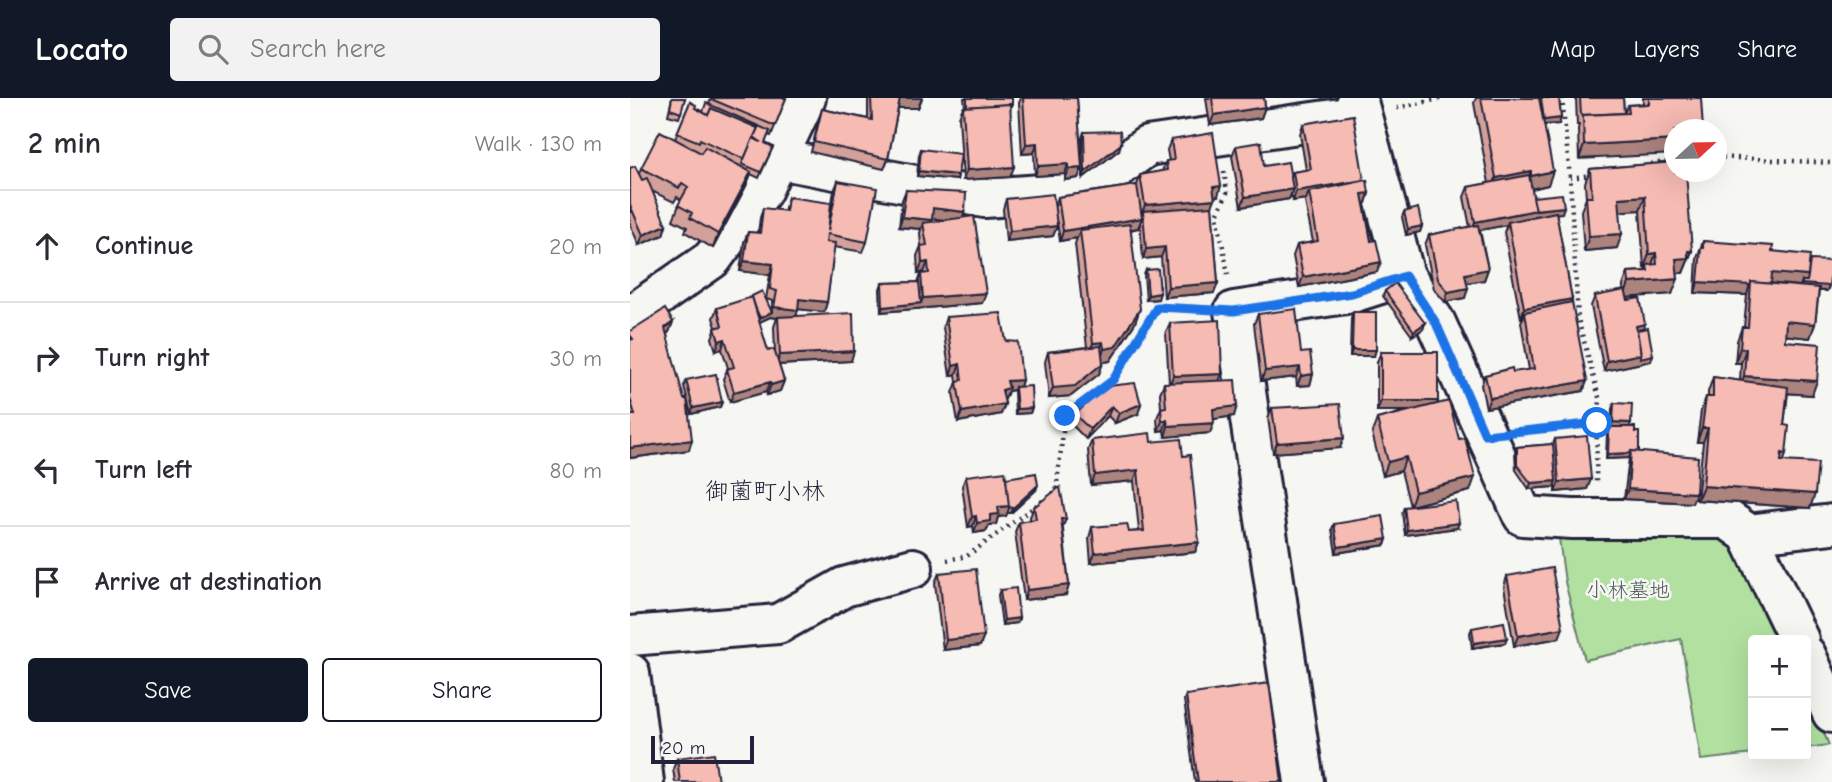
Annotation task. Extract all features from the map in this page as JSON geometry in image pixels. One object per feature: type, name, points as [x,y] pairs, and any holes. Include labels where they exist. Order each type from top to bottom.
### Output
[{"type":"street","points":[[630,316],[712,259],[762,191],[806,98]]},
{"type":"street","points":[[777,159],[984,198],[1087,191],[1147,146],[1219,135],[1359,106],[1405,276],[1436,323],[1523,516],[1727,519],[1748,534],[1797,635]]},
{"type":"street","points":[[1304,782],[1234,311],[1352,293],[1405,276]]},
{"type":"street","points":[[1748,534],[1832,524]]},
{"type":"street","points":[[630,636],[778,624],[844,587],[913,568]]},
{"type":"street","points":[[1811,666],[1832,713]]},
{"type":"street","points":[[630,673],[644,782]]},
{"type":"path","points":[[1359,106],[1444,98]]},
{"type":"path","points":[[1562,98],[1570,178],[1578,319],[1600,401],[1597,423],[1596,519]]},
{"type":"path","points":[[913,568],[967,555],[1056,491],[1065,416],[1113,380],[1157,307],[1234,311],[1217,215],[1227,193],[1219,135]]},
{"type":"path","points":[[1727,158],[1832,163]]},
{"type":"path","points":[[1648,165],[1664,162]]},
{"type":"path","points":[[1570,178],[1596,174]]},
{"type":"path","points":[[1485,435],[1597,423]]},
{"type":"green space","name":"小林墓地","points":[[1722,530],[1739,541],[1781,635],[1748,635],[1748,755],[1701,760],[1681,639],[1585,660],[1565,582],[1558,531]]},
{"type":"green space","points":[[1811,704],[1829,745],[1811,747]]},
{"type":"building","points":[[672,98],[685,98],[681,113],[670,109]]},
{"type":"building","points":[[711,98],[786,98],[775,126]]},
{"type":"building","points":[[871,98],[900,98],[888,159],[814,142],[822,109],[872,120]]},
{"type":"building","points":[[967,98],[1012,98],[1012,106],[967,107]]},
{"type":"building","points":[[1023,98],[1077,98],[1082,168],[1069,169],[1068,164],[1038,166],[1037,143],[1026,144]]},
{"type":"building","points":[[1212,98],[1264,98],[1265,107],[1214,115]]},
{"type":"building","points":[[1481,98],[1539,98],[1553,171],[1531,176],[1531,171],[1496,178]]},
{"type":"building","points":[[1541,98],[1559,98],[1561,118],[1544,120]]},
{"type":"building","points":[[1580,98],[1623,98],[1624,113],[1581,115]]},
{"type":"building","points":[[1649,98],[1701,98],[1702,119],[1664,119],[1664,141],[1584,145],[1583,115],[1629,113],[1628,105],[1649,104]]},
{"type":"building","points":[[690,102],[708,115],[711,108],[758,128],[744,159],[700,139],[699,142],[677,133]]},
{"type":"building","points":[[706,103],[770,131],[765,143],[773,147],[761,172],[742,164],[753,138],[761,142],[754,137],[758,128],[711,108],[708,115],[703,112]]},
{"type":"building","points":[[1010,104],[1014,167],[967,170],[963,107]]},
{"type":"building","points":[[1353,115],[1364,180],[1296,191],[1293,172],[1311,169],[1303,124]]},
{"type":"building","points":[[660,131],[701,153],[705,147],[751,172],[718,234],[690,218],[692,213],[678,205],[688,187],[682,183],[679,188],[641,168]]},
{"type":"building","points":[[1120,131],[1121,144],[1085,172],[1084,132]]},
{"type":"building","points":[[1213,133],[1221,186],[1213,187],[1215,199],[1145,205],[1140,175],[1167,170],[1166,161],[1174,160],[1171,140]]},
{"type":"building","points":[[1261,142],[1264,166],[1288,162],[1293,189],[1245,197],[1236,146]]},
{"type":"building","points":[[921,149],[961,154],[958,175],[919,171]]},
{"type":"building","points":[[1664,163],[1664,182],[1687,182],[1692,251],[1688,251],[1688,258],[1676,259],[1678,279],[1629,283],[1628,272],[1648,271],[1647,265],[1657,264],[1656,253],[1649,254],[1645,196],[1619,198],[1622,234],[1589,236],[1586,197],[1592,197],[1590,169]]},
{"type":"building","points":[[635,166],[642,180],[647,178],[666,225],[643,235],[630,205],[630,168]]},
{"type":"building","points":[[1529,175],[1536,210],[1475,222],[1468,187]]},
{"type":"building","points":[[1367,180],[1369,193],[1362,194],[1371,241],[1376,240],[1381,262],[1303,277],[1297,245],[1318,241],[1309,192]]},
{"type":"building","points":[[838,181],[877,188],[867,242],[827,234],[826,242],[835,243],[827,302],[799,299],[798,310],[774,307],[777,291],[770,289],[773,264],[744,261],[748,232],[760,233],[763,208],[786,211],[788,197],[831,203],[828,231]]},
{"type":"building","points":[[1137,185],[1142,218],[1063,231],[1058,197]]},
{"type":"building","points":[[906,190],[966,193],[965,212],[933,208],[932,220],[902,217]]},
{"type":"building","points":[[1053,194],[1057,226],[1010,231],[1006,199]]},
{"type":"building","points":[[1562,194],[1564,207],[1536,210],[1533,197]]},
{"type":"building","points":[[1212,206],[1218,283],[1168,287],[1165,247],[1146,249],[1143,211]]},
{"type":"building","points":[[1418,208],[1422,226],[1408,229],[1404,212]]},
{"type":"building","points":[[1556,212],[1572,299],[1524,308],[1508,222]]},
{"type":"building","points":[[974,216],[986,293],[923,298],[921,274],[929,273],[928,262],[922,263],[921,246],[927,245],[923,223]]},
{"type":"building","points":[[1130,224],[1140,309],[1115,347],[1104,349],[1103,342],[1093,343],[1080,230]]},
{"type":"building","points":[[1478,225],[1488,269],[1465,274],[1468,288],[1448,292],[1438,279],[1429,235]]},
{"type":"building","points":[[1703,241],[1773,246],[1772,251],[1810,255],[1808,276],[1772,273],[1771,284],[1698,282]]},
{"type":"building","points":[[1810,260],[1832,261],[1829,286],[1802,284],[1802,281],[1807,281]]},
{"type":"building","points":[[1158,269],[1160,293],[1148,295],[1146,270]]},
{"type":"building","points":[[919,282],[921,303],[883,307],[882,283]]},
{"type":"building","points":[[1751,282],[1819,288],[1815,324],[1786,321],[1785,341],[1820,344],[1817,381],[1744,376],[1746,349],[1740,348],[1742,327],[1748,327]]},
{"type":"building","points":[[1395,283],[1425,323],[1414,331],[1385,291]]},
{"type":"building","points":[[1625,290],[1628,300],[1640,298],[1645,324],[1636,326],[1641,354],[1607,361],[1595,296]]},
{"type":"building","points":[[762,291],[772,312],[760,318],[750,297]]},
{"type":"building","points":[[752,297],[768,351],[774,349],[784,381],[734,392],[727,369],[734,367],[725,339],[719,341],[715,328],[722,326],[717,308]]},
{"type":"building","points":[[1572,302],[1587,381],[1490,398],[1485,375],[1512,368],[1513,372],[1534,369],[1525,312]]},
{"type":"building","points":[[665,309],[673,322],[665,328],[684,399],[687,399],[692,440],[630,448],[630,415],[635,415],[630,398],[630,340],[633,339],[630,331]]},
{"type":"building","points":[[1296,309],[1301,353],[1310,352],[1313,374],[1301,376],[1300,367],[1265,371],[1258,314]]},
{"type":"building","points":[[1353,312],[1376,312],[1376,350],[1352,350]]},
{"type":"building","points":[[853,313],[854,351],[780,355],[778,317]]},
{"type":"building","points":[[1001,313],[1006,341],[1018,342],[1022,380],[1007,381],[1009,388],[1002,390],[1005,404],[962,412],[957,383],[962,380],[960,364],[953,366],[946,317]]},
{"type":"building","points":[[1220,320],[1222,374],[1173,376],[1170,323]]},
{"type":"building","points":[[1648,328],[1653,355],[1640,358],[1637,330]]},
{"type":"building","points":[[1101,346],[1103,363],[1075,386],[1053,388],[1048,352]]},
{"type":"building","points":[[1381,352],[1438,352],[1438,401],[1381,401]]},
{"type":"building","points":[[716,374],[722,402],[693,408],[686,380]]},
{"type":"building","points":[[1713,377],[1788,387],[1784,425],[1789,426],[1786,454],[1782,453],[1781,461],[1818,463],[1815,494],[1703,486],[1708,428],[1702,428],[1706,397],[1713,397]]},
{"type":"building","points":[[1235,380],[1237,406],[1213,409],[1214,423],[1168,426],[1167,420],[1162,421],[1161,408],[1166,407],[1164,383]]},
{"type":"building","points":[[1135,383],[1141,404],[1119,413],[1112,406],[1090,429],[1075,415],[1099,390],[1100,392],[1108,386]]},
{"type":"building","points":[[1031,386],[1032,408],[1017,409],[1015,387]]},
{"type":"building","points":[[1449,401],[1459,439],[1465,438],[1475,477],[1415,492],[1406,457],[1388,462],[1377,419]]},
{"type":"building","points":[[1614,403],[1632,404],[1631,423],[1613,422]]},
{"type":"building","points":[[1340,404],[1344,438],[1277,443],[1272,408]]},
{"type":"building","points":[[1609,427],[1635,427],[1635,432],[1639,432],[1639,452],[1608,454]]},
{"type":"building","points":[[1150,433],[1151,442],[1181,439],[1183,456],[1190,455],[1199,542],[1095,553],[1092,527],[1127,524],[1129,532],[1144,531],[1138,470],[1095,475],[1092,440]]},
{"type":"building","points":[[1587,436],[1591,479],[1559,482],[1555,439]]},
{"type":"building","points":[[1553,444],[1556,481],[1531,483],[1517,465],[1517,447]]},
{"type":"building","points":[[1631,451],[1698,457],[1696,493],[1628,489]]},
{"type":"building","points":[[1005,471],[1010,506],[998,507],[999,514],[990,515],[990,521],[977,523],[976,516],[972,517],[966,476]]},
{"type":"building","points":[[1036,473],[1038,485],[1013,508],[1009,507],[1006,478]]},
{"type":"building","points":[[1060,487],[1066,519],[1061,519],[1069,585],[1027,590],[1019,522],[1036,519],[1034,507]]},
{"type":"building","points":[[1456,501],[1459,523],[1407,530],[1404,507]]},
{"type":"building","points":[[1383,516],[1387,539],[1338,547],[1334,524]]},
{"type":"building","points":[[1552,568],[1563,628],[1518,636],[1507,576]]},
{"type":"building","points":[[976,569],[984,636],[946,640],[939,573]]},
{"type":"building","points":[[1016,588],[1019,618],[1004,620],[1000,590]]},
{"type":"building","points":[[1504,622],[1507,638],[1474,643],[1472,628]]},
{"type":"building","points":[[1269,683],[1282,782],[1198,782],[1186,695]]},
{"type":"building","points":[[714,753],[718,782],[680,782],[677,758]]},
{"type":"district","name":"御薗町小林","points":[[765,491]]},
{"type":"route","points":[[1065,416],[1113,380],[1157,307],[1234,311],[1352,293],[1405,276],[1436,323],[1485,435],[1597,423]]}]
